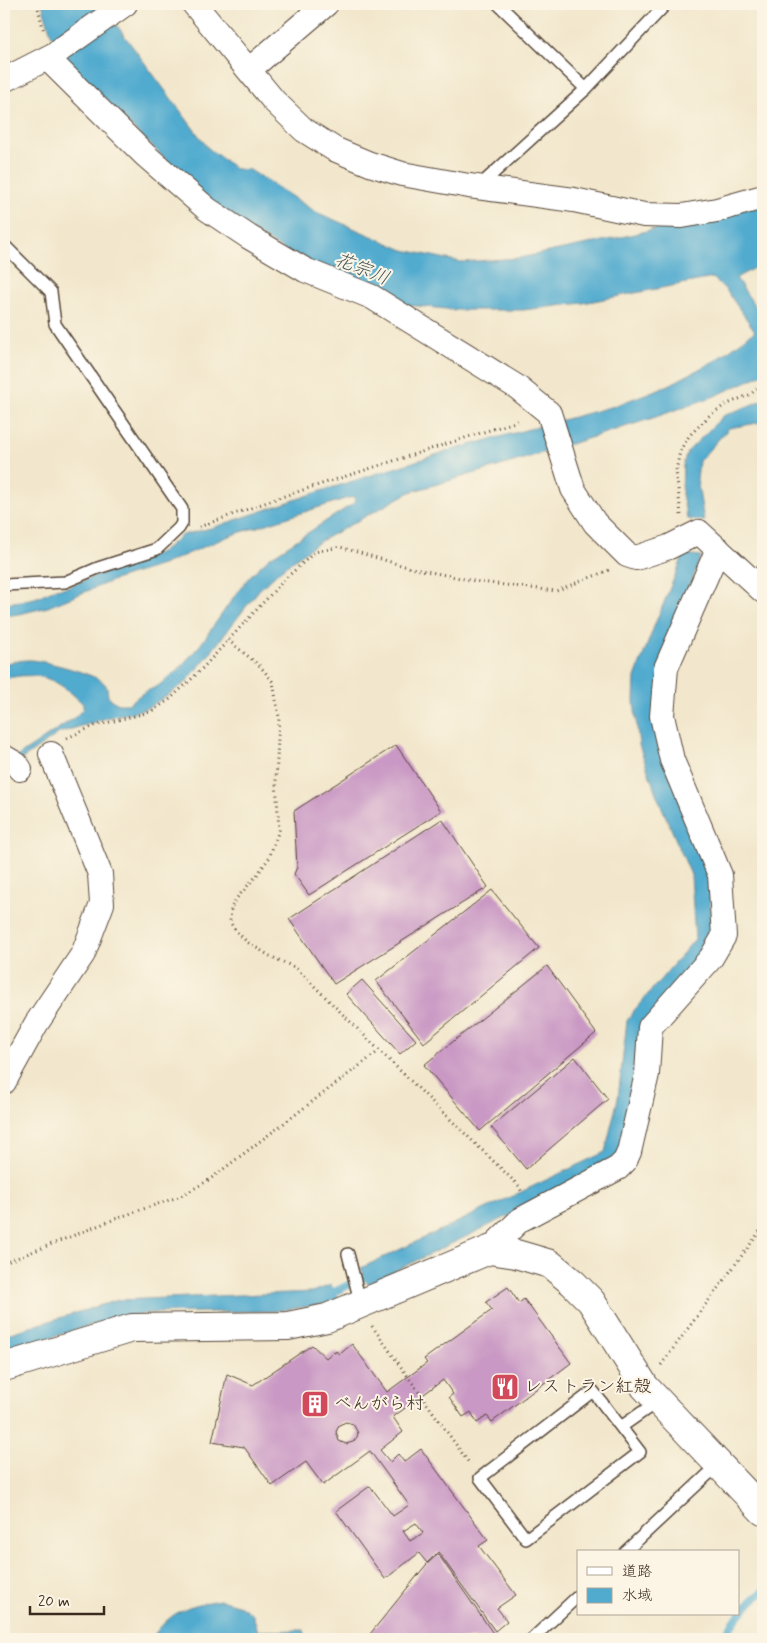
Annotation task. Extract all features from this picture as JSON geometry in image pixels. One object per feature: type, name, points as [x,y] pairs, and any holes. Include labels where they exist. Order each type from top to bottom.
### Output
[{"type":"street","points":[[194,4],[250,69],[274,101],[304,130],[334,150],[370,164],[402,174],[469,186],[574,200],[644,215],[682,216],[717,210],[763,197]]},
{"type":"street","points":[[250,69],[326,4]]},
{"type":"street","points":[[4,80],[50,57],[121,7]]},
{"type":"street","points":[[50,57],[144,155],[207,209],[249,237],[305,270],[372,297],[516,387],[549,413],[573,489],[595,523],[627,554],[636,558],[669,547],[699,532],[763,590]]},
{"type":"street","points":[[4,1367],[132,1328],[288,1326],[364,1312],[489,1250],[520,1220],[618,1168],[625,1161],[629,1152],[647,1074],[650,1027],[711,958],[724,936],[720,875],[672,760],[662,716],[666,668],[718,549]]},
{"type":"street","points":[[4,1082],[36,1024],[83,954],[102,904],[100,874],[51,754]]},
{"type":"street","points":[[489,1250],[516,1254],[550,1264],[573,1283],[591,1301],[651,1394],[763,1511]]},
{"type":"lane","points":[[498,4],[586,89]]},
{"type":"lane","points":[[487,179],[586,89],[666,4]]},
{"type":"lane","points":[[4,245],[50,292],[55,324],[182,509],[182,523],[179,528],[157,549],[98,568],[65,582],[4,585]]},
{"type":"lane","points":[[348,1254],[364,1312]]},
{"type":"lane","points":[[593,1392],[640,1452],[526,1538],[480,1478],[593,1392]]},
{"type":"lane","points":[[621,1428],[651,1394]]},
{"type":"lane","points":[[627,1550],[719,1464]]},
{"type":"lane","points":[[532,1639],[577,1597]]},
{"type":"path","points":[[686,539],[682,524],[676,471],[680,451],[689,436],[709,416],[726,405],[751,394],[763,383]]},
{"type":"path","points":[[179,528],[202,527],[278,498],[521,420],[549,413]]},
{"type":"path","points":[[51,754],[63,740],[94,726],[150,712],[170,700],[198,673],[286,578],[315,552],[340,547],[411,568],[445,575],[480,582],[556,591],[636,558]]},
{"type":"path","points":[[228,640],[260,666],[273,682],[279,717],[276,781],[279,830],[269,858],[231,908],[230,922],[236,932],[247,942],[270,956],[296,968],[519,1186]]},
{"type":"path","points":[[4,1263],[120,1217],[181,1196],[209,1180],[379,1051]]},
{"type":"path","points":[[651,1394],[763,1227]]},
{"type":"path","points":[[364,1312],[480,1478]]},
{"type":"water","name":"花宗川","points":[[42,4],[104,4],[118,27],[208,148],[236,169],[250,170],[316,212],[404,250],[461,262],[519,258],[617,238],[763,204],[763,263],[736,278],[763,318],[763,374],[715,396],[650,419],[410,492],[317,543],[280,570],[259,590],[185,683],[165,697],[149,707],[59,733],[21,760],[18,756],[74,718],[83,709],[83,704],[65,688],[38,676],[16,676],[4,679],[4,664],[31,660],[82,672],[105,684],[108,696],[113,701],[119,704],[128,704],[143,693],[158,686],[179,669],[201,644],[250,576],[269,558],[354,503],[355,498],[345,499],[229,536],[162,565],[114,580],[48,607],[4,616],[4,604],[35,598],[55,589],[67,587],[138,562],[163,551],[182,535],[215,527],[448,451],[614,406],[669,385],[718,359],[755,331],[726,290],[713,278],[583,303],[523,310],[456,310],[407,305],[299,259],[224,214],[69,68],[51,34]]},
{"type":"water","points":[[763,400],[763,422],[729,428],[699,461],[697,479],[704,521],[687,519],[682,494],[683,465],[687,452],[723,416]]},
{"type":"water","points":[[684,554],[701,556],[661,660],[708,869],[713,941],[655,1012],[622,1153],[608,1168],[368,1284],[361,1268],[605,1152],[618,1098],[627,1021],[695,939],[691,875],[657,796],[639,745],[634,701],[635,677]]},
{"type":"water","points":[[331,1285],[339,1298],[326,1304],[276,1311],[149,1313],[106,1321],[4,1351],[4,1335],[118,1300],[312,1292]]},
{"type":"water","points":[[220,1600],[241,1606],[253,1615],[258,1631],[304,1630],[305,1639],[151,1639],[158,1629],[181,1611],[198,1604]]},
{"type":"building","points":[[396,745],[441,811],[309,895],[294,874],[297,867],[294,811]]},
{"type":"building","points":[[442,819],[488,887],[334,984],[289,919]]},
{"type":"building","points":[[492,890],[539,948],[424,1043],[376,981]]},
{"type":"building","points":[[547,966],[596,1033],[480,1131],[424,1065]]},
{"type":"building","points":[[362,980],[416,1040],[400,1054],[346,994]]},
{"type":"building","points":[[575,1057],[608,1099],[526,1169],[491,1127]]},
{"type":"building","points":[[508,1287],[519,1303],[524,1299],[571,1363],[492,1422],[487,1416],[477,1423],[471,1412],[463,1417],[449,1397],[453,1394],[443,1380],[393,1417],[403,1432],[380,1450],[390,1462],[398,1454],[404,1462],[421,1449],[488,1540],[479,1546],[516,1595],[497,1608],[507,1621],[495,1631],[438,1552],[427,1563],[419,1553],[385,1579],[336,1511],[370,1486],[393,1516],[409,1505],[370,1451],[323,1485],[306,1462],[272,1486],[244,1447],[212,1442],[227,1374],[253,1385],[312,1345],[326,1358],[336,1351],[340,1354],[352,1344],[387,1392],[427,1363],[424,1359],[492,1310],[486,1302]],"holes":[[[346,1422],[353,1424],[358,1433],[353,1442],[346,1444],[339,1441],[336,1432],[339,1425]],[[416,1523],[423,1533],[410,1541],[403,1531]]]},
{"type":"building","points":[[438,1554],[497,1639],[366,1639],[426,1565]]},
{"type":"waterway","points":[[326,1294],[373,1273]]},
{"type":"waterway","points":[[740,1614],[763,1592]]},
{"type":"waterway","points":[[723,1639],[738,1616]]},
{"type":"place","name":"レストラン紅殻","points":[[505,1387]]},
{"type":"place","name":"べんがら村","points":[[315,1404]]}]
